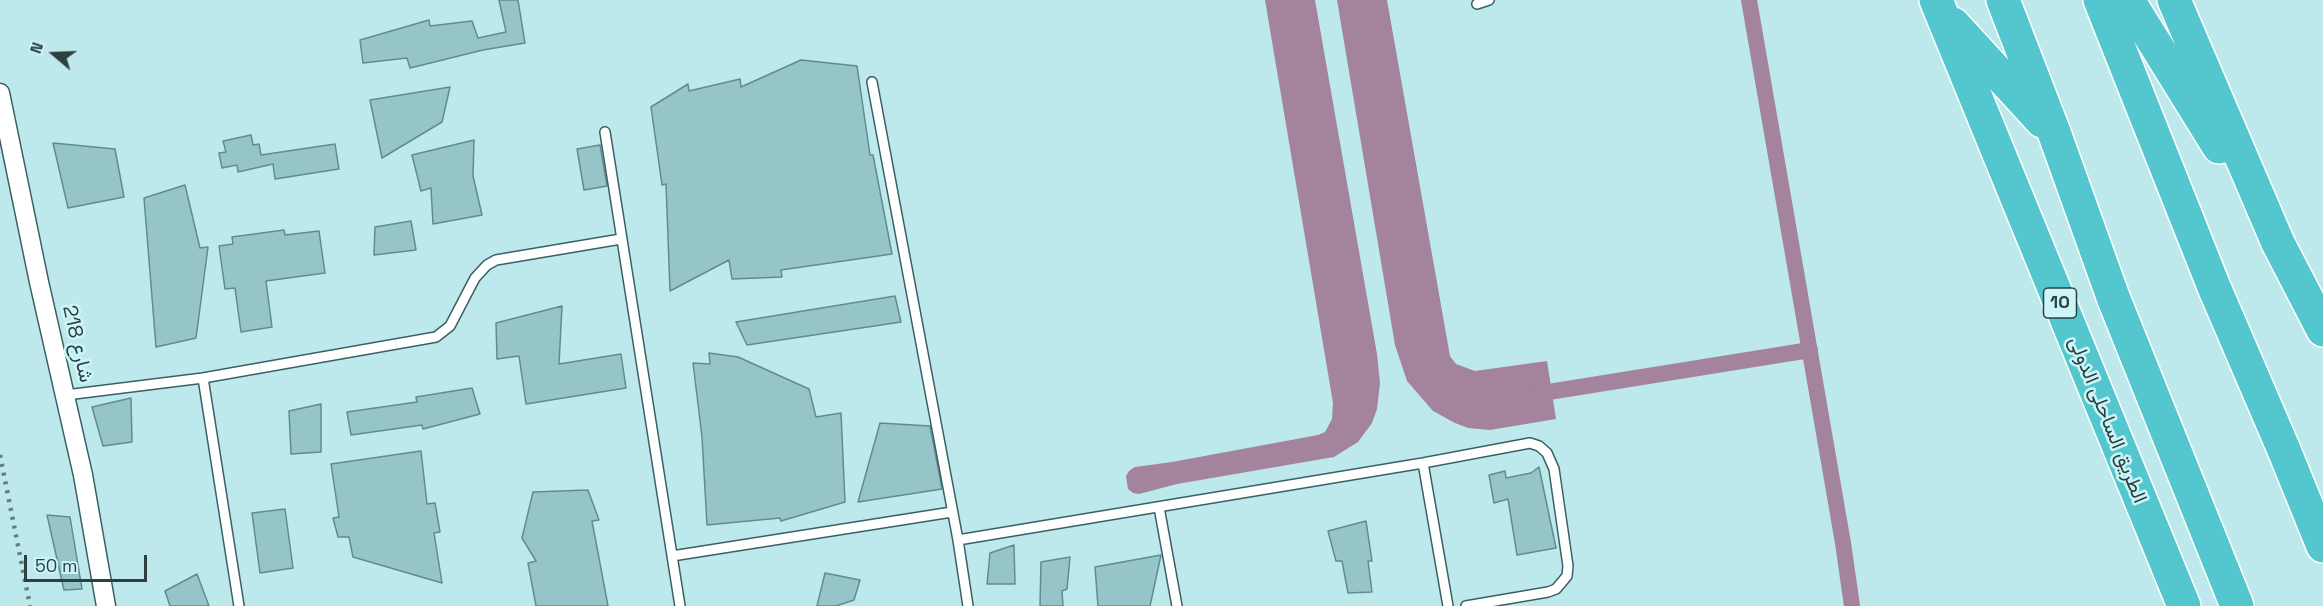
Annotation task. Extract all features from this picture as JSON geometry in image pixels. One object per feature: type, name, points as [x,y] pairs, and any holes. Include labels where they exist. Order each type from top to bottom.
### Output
[{"type":"highway","points":[[2003,0],[2055,135],[2113,297],[2237,606]]},
{"type":"highway","points":[[2100,0],[2214,287],[2323,546]]},
{"type":"highway","points":[[2128,0],[2278,243]]},
{"type":"highway","points":[[2174,0],[2278,243],[2323,330]]},
{"type":"highway","points":[[1938,4],[2055,135]]},
{"type":"highway","name":"الطريق الساحلى الدولى","points":[[1938,4],[2184,606]]},
{"type":"street","name":"شارع 218","points":[[0,93],[39,282],[83,475],[106,606]]},
{"type":"lane","points":[[1477,4],[1490,0]]},
{"type":"lane","points":[[872,82],[958,540],[968,606]]},
{"type":"lane","points":[[605,132],[680,606]]},
{"type":"lane","points":[[66,395],[203,378],[436,337],[450,326],[475,278],[487,265],[496,260],[621,239]]},
{"type":"lane","points":[[203,378],[239,606]]},
{"type":"lane","points":[[958,540],[1424,463],[1530,443],[1539,446],[1552,461],[1568,566],[1567,576],[1556,589],[1548,592],[1466,606]]},
{"type":"lane","points":[[1424,463],[1448,606]]},
{"type":"lane","points":[[1159,507],[1177,606]]},
{"type":"lane","points":[[672,556],[952,512]]},
{"type":"shaded area","points":[[1265,0],[1315,0],[1377,354],[1380,383],[1377,409],[1372,423],[1358,442],[1334,457],[1177,484],[1139,494],[1133,493],[1128,489],[1126,476],[1135,467],[1318,435],[1325,432],[1332,419],[1333,403]]},
{"type":"shaded area","points":[[1337,0],[1387,0],[1450,356],[1456,364],[1475,371],[1547,361],[1556,419],[1490,430],[1468,428],[1433,411],[1407,381],[1395,345]]},
{"type":"building","points":[[499,0],[518,0],[525,43],[483,50],[410,68],[407,58],[363,63],[360,40],[429,20],[430,26],[472,21],[478,38],[506,32]]},
{"type":"building","points":[[801,60],[857,66],[870,155],[873,155],[892,254],[781,270],[782,277],[732,279],[729,260],[670,291],[666,184],[662,185],[651,107],[688,84],[689,91],[740,79],[741,87]]},
{"type":"building","points":[[450,87],[442,122],[382,158],[370,100]]},
{"type":"building","points":[[251,135],[253,145],[259,144],[261,155],[335,144],[339,169],[275,179],[273,164],[238,172],[237,165],[222,168],[219,153],[226,152],[223,141]]},
{"type":"building","points":[[474,140],[473,176],[482,215],[433,224],[431,188],[421,191],[412,155]]},
{"type":"building","points":[[53,143],[115,149],[124,197],[68,208]]},
{"type":"building","points":[[600,145],[607,186],[584,190],[577,149]]},
{"type":"building","points":[[185,185],[200,248],[208,247],[196,338],[156,347],[144,198]]},
{"type":"building","points":[[411,221],[416,250],[374,255],[375,227]]},
{"type":"building","points":[[284,230],[285,235],[319,231],[325,273],[266,281],[272,327],[241,332],[235,288],[225,289],[219,246],[233,244],[232,237]]},
{"type":"building","points":[[895,296],[901,322],[747,345],[736,322]]},
{"type":"building","points":[[562,306],[559,364],[621,354],[626,388],[526,404],[519,356],[497,359],[496,323]]},
{"type":"building","points":[[709,353],[738,357],[809,389],[816,417],[841,413],[845,502],[781,521],[780,518],[707,525],[702,437],[693,363],[710,364]]},
{"type":"building","points":[[472,388],[480,414],[423,429],[422,425],[351,435],[347,412],[417,402],[416,397]]},
{"type":"building","points":[[131,398],[132,442],[103,446],[92,407]]},
{"type":"building","points":[[321,404],[321,452],[291,454],[289,411]]},
{"type":"building","points":[[880,423],[930,426],[942,489],[858,502]]},
{"type":"building","points":[[421,451],[427,504],[435,503],[440,532],[434,533],[442,583],[353,557],[349,537],[338,537],[333,518],[339,517],[331,464]]},
{"type":"building","points":[[1539,467],[1556,548],[1517,555],[1508,499],[1494,503],[1489,475],[1505,471],[1506,478],[1531,473]]},
{"type":"building","points":[[588,490],[599,520],[592,521],[608,606],[536,606],[528,563],[536,561],[522,538],[533,492]]},
{"type":"building","points":[[285,509],[293,568],[260,573],[252,513]]},
{"type":"building","points":[[47,515],[70,517],[82,589],[64,590]]},
{"type":"building","points":[[1366,521],[1372,561],[1368,561],[1372,592],[1348,593],[1342,561],[1336,561],[1328,531]]},
{"type":"building","points":[[1014,545],[1015,584],[987,584],[990,553]]},
{"type":"building","points":[[1161,555],[1150,606],[1098,606],[1095,567]]},
{"type":"building","points":[[1070,557],[1067,589],[1062,591],[1063,606],[1040,606],[1041,562]]},
{"type":"building","points":[[825,573],[860,580],[854,600],[836,606],[817,606]]},
{"type":"building","points":[[197,574],[209,606],[170,606],[165,591]]},
{"type":"waterway","points":[[1749,0],[1852,606]]},
{"type":"waterway","points":[[1530,395],[1810,350]]},
{"type":"railway","points":[[0,455],[30,606]]}]
